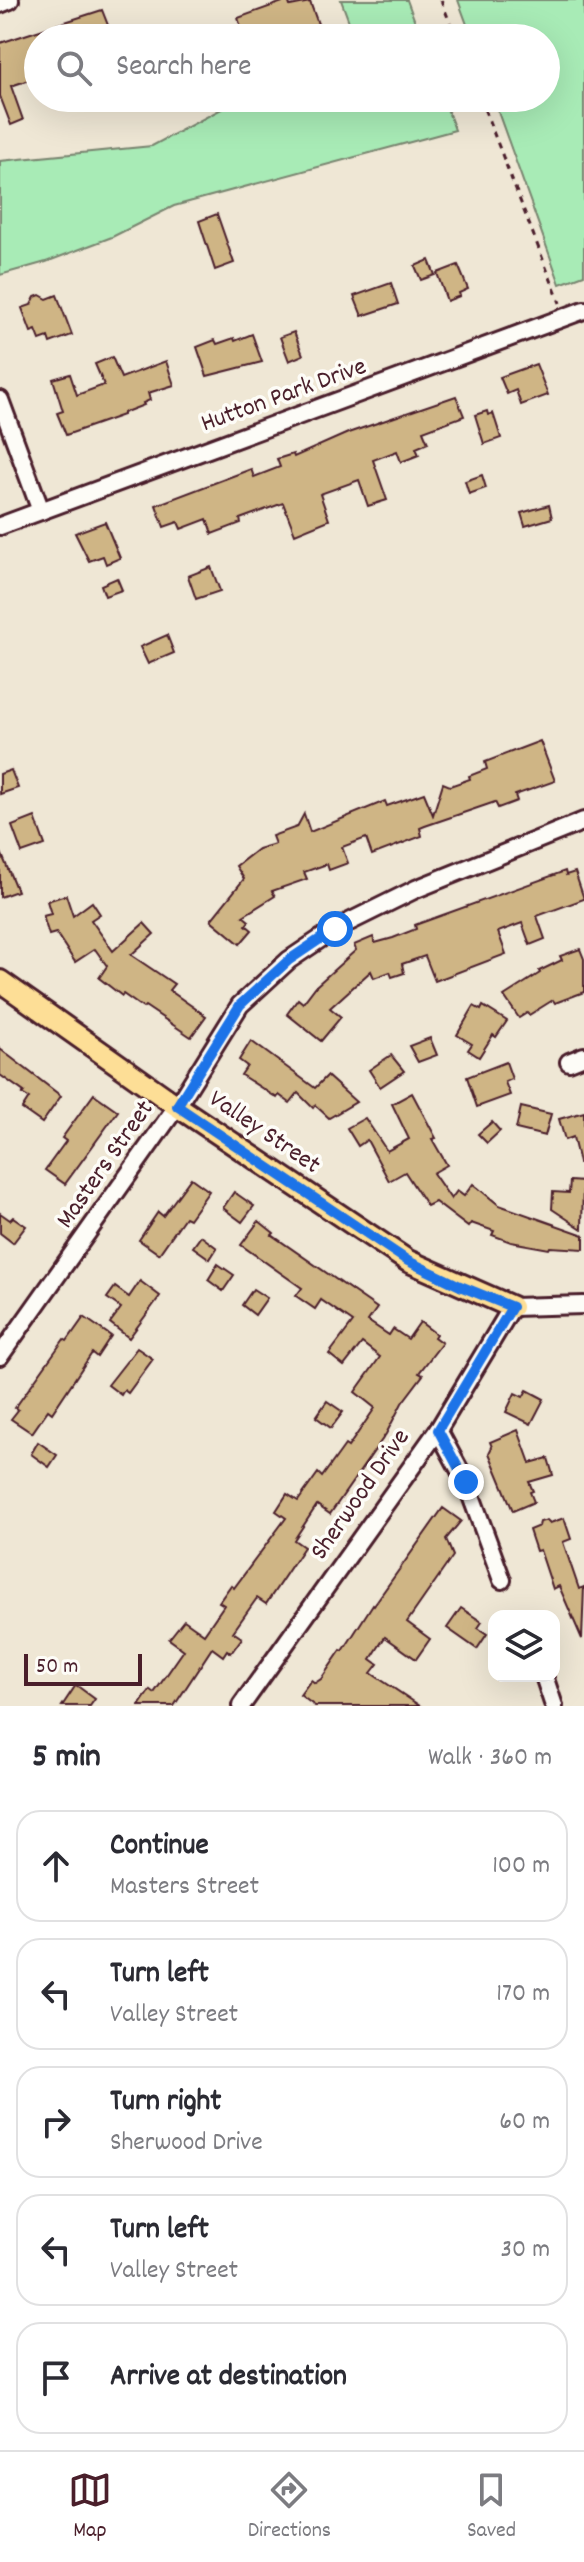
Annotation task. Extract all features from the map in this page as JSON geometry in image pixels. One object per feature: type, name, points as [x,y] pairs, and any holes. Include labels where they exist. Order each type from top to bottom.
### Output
[{"type":"main road","name":"Valley Street","points":[[0,981],[177,1106],[408,1261],[512,1307]]},
{"type":"street","points":[[0,4],[10,0]]},
{"type":"street","name":"Hutton Park Drive","points":[[0,526],[584,310]]},
{"type":"street","points":[[0,400],[41,511]]},
{"type":"street","name":"Masters Street","points":[[0,1356],[177,1106],[240,1005],[289,960],[335,929],[416,889],[584,821]]},
{"type":"street","points":[[512,1307],[584,1305]]},
{"type":"street","name":"Sherwood Drive","points":[[241,1706],[438,1430],[512,1307]]},
{"type":"street","points":[[438,1430],[466,1482],[502,1580]]},
{"type":"street","points":[[546,1682],[554,1706]]},
{"type":"path","points":[[441,0],[450,24]]},
{"type":"path","points":[[485,112],[565,318]]},
{"type":"green space","points":[[341,0],[407,0],[416,24],[350,24]]},
{"type":"green space","points":[[458,0],[584,0],[584,275],[560,284],[498,112],[560,112],[560,24],[467,24]]},
{"type":"green space","points":[[216,112],[448,112],[455,130],[174,206],[112,237],[46,262],[0,275],[0,161],[152,146]]},
{"type":"building","points":[[288,0],[290,6],[310,2],[318,24],[240,24],[238,18]]},
{"type":"building","points":[[102,10],[108,24],[59,24]]},
{"type":"building","points":[[24,35],[24,82],[11,86],[23,120],[11,125],[0,96],[0,43]]},
{"type":"building","points":[[217,214],[234,263],[215,270],[199,221]]},
{"type":"building","points":[[429,260],[435,275],[421,280],[415,266]]},
{"type":"building","points":[[458,265],[468,289],[447,301],[437,273]]},
{"type":"building","points":[[391,283],[398,304],[362,316],[354,296]]},
{"type":"building","points":[[40,295],[47,299],[57,295],[72,335],[50,343],[48,337],[40,340],[36,330],[31,332],[22,308],[31,305]]},
{"type":"building","points":[[294,332],[303,355],[289,361],[280,337]]},
{"type":"building","points":[[252,334],[262,362],[207,376],[197,347],[215,340],[217,344],[234,338],[235,341]]},
{"type":"building","points":[[112,357],[121,378],[166,361],[174,385],[148,393],[150,400],[123,415],[66,435],[57,413],[63,411],[53,379],[70,374],[77,395],[104,385],[95,364]]},
{"type":"building","points":[[536,364],[548,395],[521,405],[516,390],[507,394],[500,377]]},
{"type":"building","points":[[456,396],[464,416],[423,431],[428,443],[416,448],[419,455],[401,462],[397,451],[373,460],[387,500],[368,506],[359,480],[320,494],[329,520],[295,534],[283,503],[240,519],[241,523],[212,534],[207,519],[181,529],[178,522],[164,527],[156,505],[251,469],[254,477],[280,467],[277,459],[293,454],[294,457],[348,433]]},
{"type":"building","points":[[487,411],[488,415],[493,413],[501,438],[484,444],[475,415]]},
{"type":"building","points":[[482,475],[486,488],[469,494],[465,481]]},
{"type":"building","points":[[549,505],[552,518],[525,526],[521,513]]},
{"type":"building","points":[[105,522],[120,558],[106,564],[103,556],[89,561],[75,533]]},
{"type":"building","points":[[211,567],[220,591],[196,599],[188,576]]},
{"type":"building","points":[[117,578],[122,590],[105,596],[101,585]]},
{"type":"building","points":[[167,635],[174,653],[148,664],[140,647]]},
{"type":"building","points":[[540,741],[555,781],[515,795],[517,801],[498,808],[495,802],[420,828],[422,836],[372,855],[366,838],[342,847],[348,863],[329,870],[327,864],[304,872],[307,879],[272,891],[275,896],[243,916],[252,930],[240,944],[211,920],[244,879],[236,866],[258,849],[275,844],[272,836],[297,827],[304,814],[310,832],[385,801],[387,806],[424,793],[433,815],[443,783],[450,786],[470,779],[469,776],[487,769],[485,762]]},
{"type":"building","points":[[11,770],[18,788],[0,794],[0,774]]},
{"type":"building","points":[[35,817],[45,845],[22,853],[12,826]]},
{"type":"building","points":[[0,850],[17,891],[0,897]]},
{"type":"building","points":[[565,871],[566,875],[575,872],[584,899],[537,916],[545,939],[530,945],[522,923],[498,932],[506,954],[435,981],[425,956],[402,964],[404,973],[392,977],[390,972],[374,978],[371,971],[330,1008],[341,1017],[321,1041],[287,1014],[298,999],[303,1003],[316,986],[356,950],[354,945],[373,937],[375,943],[393,938],[416,929],[415,925]]},
{"type":"building","points":[[66,895],[73,916],[92,902],[100,914],[91,920],[113,951],[144,923],[154,934],[131,955],[174,984],[169,990],[206,1016],[191,1037],[145,1006],[143,1008],[122,996],[99,978],[107,966],[95,949],[75,962],[56,933],[49,935],[43,916],[51,914],[47,901]]},
{"type":"building","points":[[580,949],[584,959],[584,992],[555,1003],[553,1000],[519,1018],[504,996],[539,971],[562,960],[560,956]]},
{"type":"building","points":[[474,1006],[481,1010],[483,1006],[507,1021],[496,1037],[493,1035],[479,1057],[468,1050],[472,1044],[457,1035]]},
{"type":"building","points":[[430,1038],[437,1055],[418,1062],[409,1046]]},
{"type":"building","points":[[251,1041],[315,1088],[327,1076],[356,1102],[329,1118],[298,1093],[290,1103],[279,1095],[277,1098],[241,1075],[247,1066],[239,1060]]},
{"type":"building","points":[[0,1049],[61,1096],[42,1123],[22,1109],[29,1098],[22,1094],[24,1092],[0,1075]]},
{"type":"building","points":[[391,1055],[404,1071],[380,1087],[369,1070]]},
{"type":"building","points":[[506,1062],[512,1079],[505,1082],[510,1095],[477,1107],[467,1077]]},
{"type":"building","points":[[412,1093],[447,1165],[433,1173],[451,1199],[457,1191],[464,1196],[473,1184],[499,1205],[584,1235],[584,1249],[549,1249],[511,1242],[492,1235],[494,1231],[471,1223],[468,1227],[435,1202],[427,1206],[405,1172],[389,1181],[367,1140],[358,1146],[347,1128],[365,1118],[387,1151],[409,1139],[392,1104]]},
{"type":"building","points":[[94,1094],[118,1111],[65,1184],[45,1170],[66,1141],[62,1138]]},
{"type":"building","points":[[521,1107],[551,1114],[545,1136],[516,1129]]},
{"type":"building","points":[[584,1112],[584,1163],[579,1163],[573,1137],[565,1140],[559,1119]]},
{"type":"building","points":[[492,1122],[500,1131],[487,1143],[478,1134]]},
{"type":"building","points":[[191,1178],[209,1191],[189,1219],[185,1217],[159,1254],[139,1240],[158,1212],[163,1216]]},
{"type":"building","points":[[570,1181],[583,1182],[582,1229],[552,1209],[553,1192],[569,1193]]},
{"type":"building","points":[[234,1192],[254,1206],[242,1222],[223,1208]]},
{"type":"building","points":[[0,1213],[26,1226],[13,1243],[0,1233]]},
{"type":"building","points":[[259,1221],[274,1233],[272,1235],[377,1308],[368,1321],[389,1335],[393,1329],[408,1339],[420,1322],[442,1343],[419,1373],[423,1375],[402,1403],[386,1434],[330,1514],[317,1505],[294,1540],[304,1547],[266,1604],[257,1598],[233,1632],[242,1638],[231,1653],[227,1650],[223,1656],[212,1648],[174,1706],[139,1706],[150,1690],[154,1693],[184,1650],[169,1639],[184,1620],[204,1634],[224,1605],[219,1602],[231,1585],[234,1588],[286,1518],[276,1511],[287,1494],[298,1501],[318,1473],[322,1477],[345,1445],[348,1447],[375,1408],[355,1392],[380,1357],[362,1343],[344,1366],[329,1354],[353,1322],[321,1300],[315,1309],[296,1296],[302,1288],[241,1245]]},
{"type":"building","points":[[201,1236],[217,1248],[210,1259],[193,1247]]},
{"type":"building","points":[[218,1264],[234,1275],[223,1291],[208,1280]]},
{"type":"building","points":[[140,1281],[160,1296],[129,1338],[110,1323],[121,1308],[107,1298],[115,1287],[129,1297]]},
{"type":"building","points":[[253,1289],[267,1298],[255,1315],[242,1305]]},
{"type":"building","points":[[84,1317],[111,1336],[97,1357],[92,1353],[52,1413],[48,1410],[32,1433],[11,1419],[18,1410],[15,1408],[64,1339],[67,1341]]},
{"type":"building","points":[[137,1348],[153,1359],[128,1393],[124,1390],[121,1395],[108,1385]]},
{"type":"building","points":[[527,1390],[544,1399],[531,1424],[506,1412],[515,1393],[523,1397]]},
{"type":"building","points":[[327,1401],[343,1412],[331,1428],[316,1417]]},
{"type":"building","points":[[518,1430],[530,1463],[548,1458],[553,1475],[529,1482],[534,1502],[513,1511],[489,1453],[492,1447],[490,1442]]},
{"type":"building","points":[[38,1442],[57,1455],[49,1467],[31,1454]]},
{"type":"building","points":[[443,1508],[461,1521],[446,1539],[453,1556],[407,1622],[430,1639],[416,1659],[385,1637],[371,1659],[378,1664],[371,1673],[420,1706],[315,1706],[300,1695],[311,1680],[315,1683],[321,1679],[343,1651]]},
{"type":"building","points":[[564,1518],[571,1539],[563,1542],[579,1589],[584,1587],[582,1639],[559,1586],[553,1589],[540,1550],[536,1551],[529,1530],[539,1526],[540,1522],[547,1520],[550,1523]]},
{"type":"building","points":[[461,1608],[482,1622],[478,1628],[487,1634],[477,1649],[447,1628]]},
{"type":"building","points":[[76,1685],[95,1699],[90,1706],[62,1706]]},
{"type":"route","points":[[335,929],[289,960],[240,1005],[177,1106],[408,1261],[512,1307],[438,1430],[466,1482]]}]
